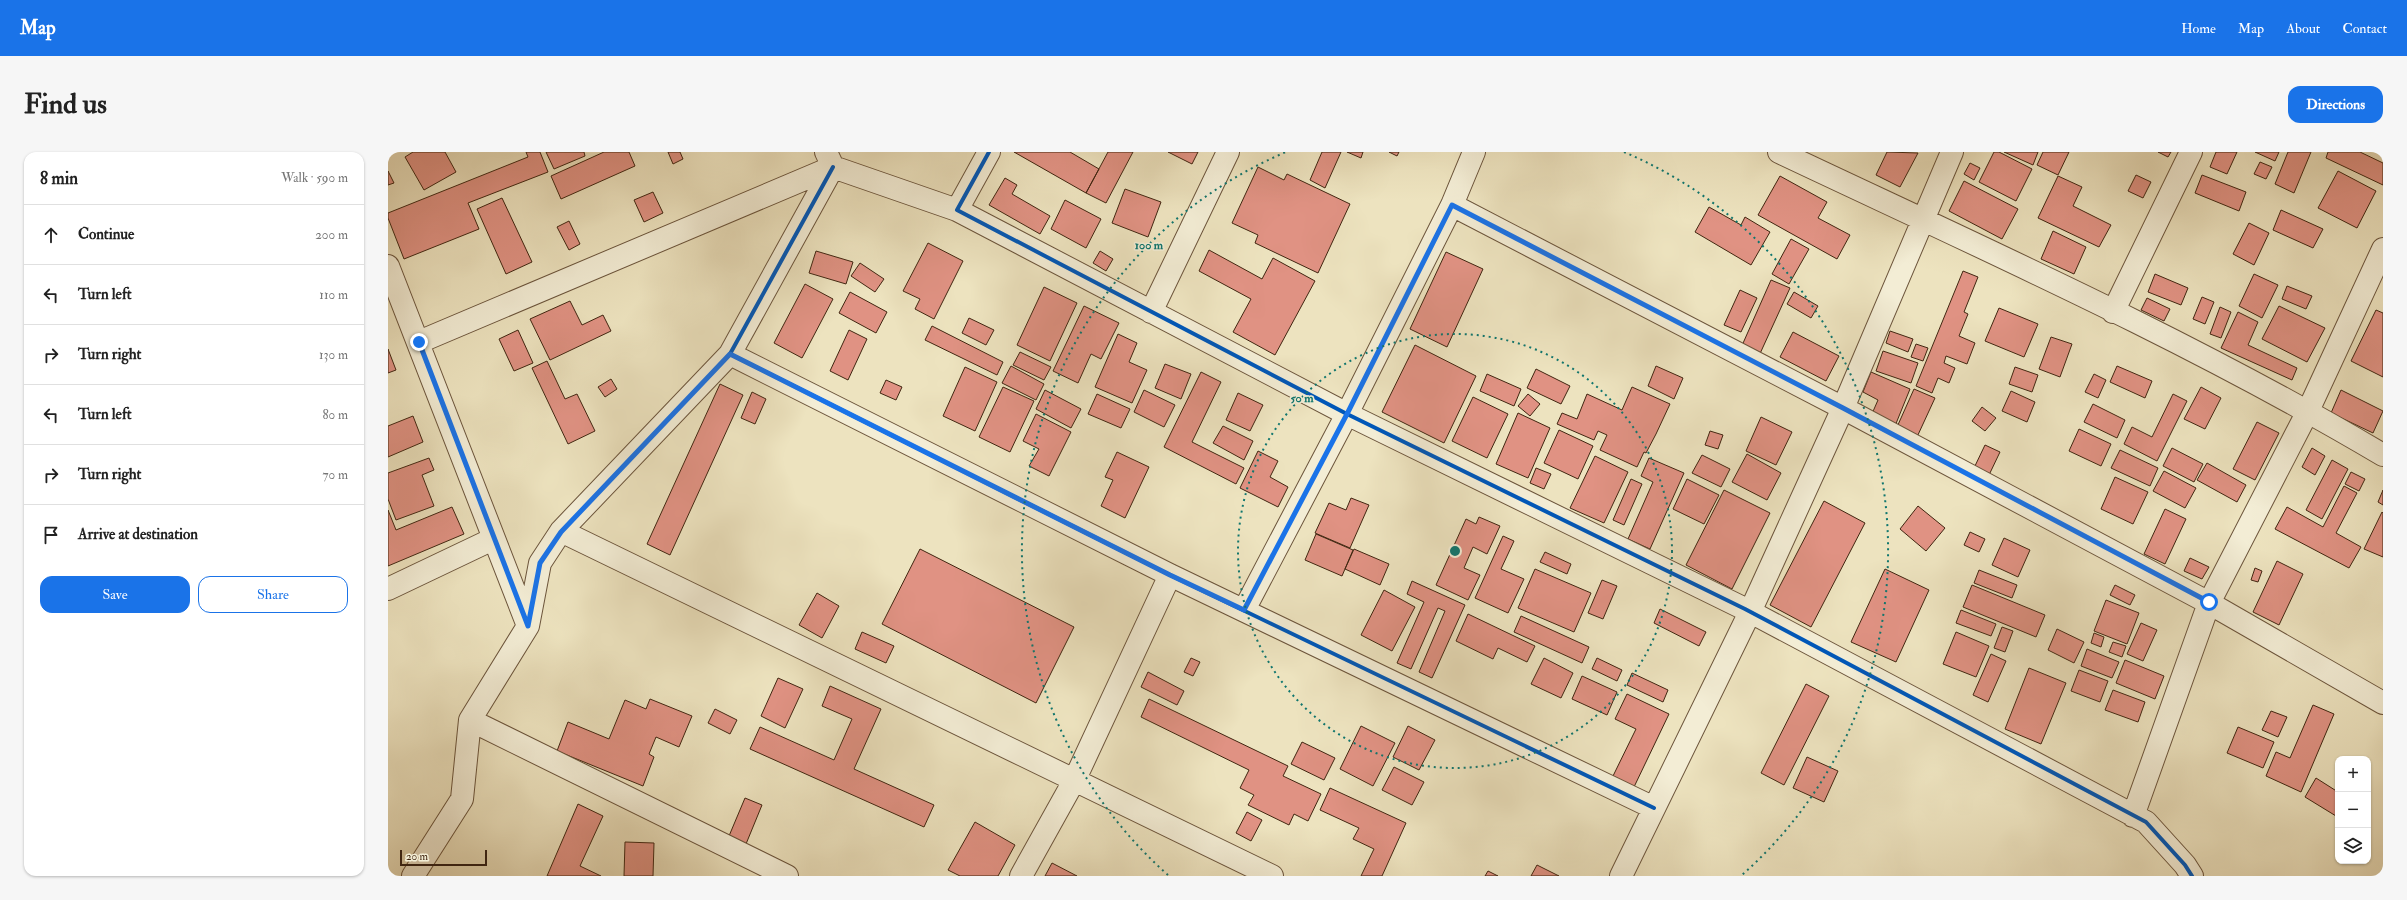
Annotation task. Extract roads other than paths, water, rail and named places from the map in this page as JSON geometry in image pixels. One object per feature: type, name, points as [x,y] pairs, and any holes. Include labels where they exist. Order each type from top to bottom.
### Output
[{"type":"street","points":[[957,210],[989,152]]},
{"type":"street","points":[[1151,312],[1228,152]]},
{"type":"street","points":[[1244,610],[1347,414],[1452,205],[1474,152]]},
{"type":"street","points":[[1779,152],[2113,312],[2308,411],[2383,456]]},
{"type":"street","points":[[1621,876],[1750,612],[1843,408],[1924,221],[1952,152]]},
{"type":"street","points":[[2113,312],[2191,152]]},
{"type":"street","points":[[413,876],[428,866],[462,799],[470,720],[528,626],[540,563],[561,532],[730,354],[830,160]]},
{"type":"street","points":[[419,342],[830,160],[957,210],[1347,414],[1750,612],[2146,822],[2185,865],[2192,876]]},
{"type":"street","points":[[1452,205],[1843,408],[2209,602],[2383,703]]},
{"type":"street","points":[[2133,816],[2209,602],[2308,411],[2383,250]]},
{"type":"street","points":[[388,266],[419,342],[493,539],[528,626]]},
{"type":"street","points":[[730,354],[1170,575],[1654,808]]},
{"type":"street","points":[[561,532],[1075,779],[1272,876]]},
{"type":"street","points":[[388,589],[493,539]]},
{"type":"street","points":[[1021,876],[1075,779],[1170,575]]},
{"type":"street","points":[[470,720],[787,876]]}]
